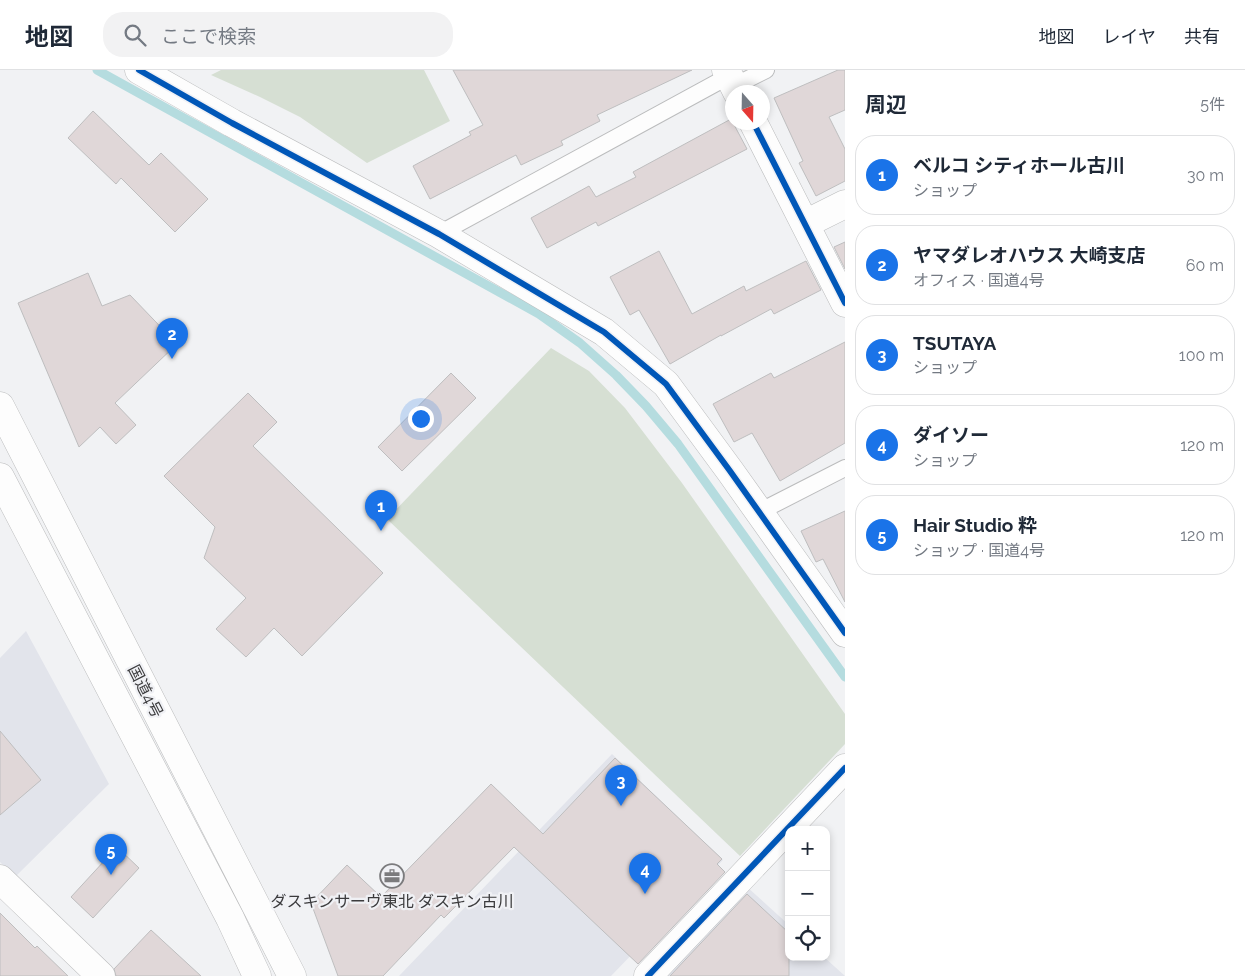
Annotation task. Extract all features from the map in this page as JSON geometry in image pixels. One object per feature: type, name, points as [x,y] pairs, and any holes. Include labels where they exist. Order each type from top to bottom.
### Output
[{"type":"main road","points":[[139,70],[232,123],[440,234],[604,332],[666,384],[845,633]]},
{"type":"main road","points":[[757,130],[845,303]]},
{"type":"main road","points":[[805,224],[845,204]]},
{"type":"main road","name":"国道4号","points":[[0,406],[292,976]]},
{"type":"main road","name":"国道4号","points":[[0,477],[230,918],[257,976]]},
{"type":"main road","points":[[648,976],[845,768]]},
{"type":"main road","points":[[0,879],[101,976]]},
{"type":"lane","points":[[440,234],[731,81],[766,70]]},
{"type":"lane","points":[[759,512],[845,468]]},
{"type":"shaded area","points":[[221,70],[424,70],[450,121],[367,163],[300,117],[211,75]]},
{"type":"shaded area","points":[[551,348],[589,371],[625,408],[682,483],[845,714],[845,744],[740,856],[387,519]]},
{"type":"shaded area","points":[[26,631],[109,784],[15,877],[0,862],[0,658]]},
{"type":"shaded area","points":[[612,754],[723,860],[611,976],[399,976]]},
{"type":"shaded area","points":[[746,886],[785,921],[785,961],[828,961],[845,976],[664,976]]},
{"type":"building","points":[[453,70],[692,70],[597,115],[600,121],[561,141],[563,145],[521,165],[516,155],[430,199],[413,166],[471,135],[469,132],[483,125]]},
{"type":"building","points":[[838,70],[845,70],[845,110],[829,117],[845,149],[845,181],[816,196],[799,163],[803,161],[774,98]]},
{"type":"building","points":[[93,111],[149,165],[161,153],[208,199],[175,232],[121,178],[116,184],[68,138]]},
{"type":"building","points":[[725,122],[725,130],[737,130],[747,149],[598,226],[596,222],[547,248],[531,218],[589,186],[596,197],[636,177],[633,172]]},
{"type":"building","points":[[845,242],[845,269],[834,247]]},
{"type":"building","points":[[659,251],[692,314],[744,286],[746,291],[806,261],[821,290],[774,314],[771,309],[670,364],[639,310],[630,315],[610,277]]},
{"type":"building","points":[[88,273],[102,306],[130,295],[177,344],[115,403],[136,425],[116,444],[100,427],[79,447],[18,303]]},
{"type":"building","points":[[845,342],[845,443],[780,481],[752,433],[734,442],[713,404],[771,373],[774,378]]},
{"type":"building","points":[[451,373],[476,398],[402,471],[378,447]]},
{"type":"building","points":[[248,393],[277,422],[253,446],[383,573],[302,656],[274,628],[246,657],[216,629],[246,598],[204,558],[215,527],[164,476]]},
{"type":"building","points":[[845,511],[845,602],[823,559],[816,562],[801,531]]},
{"type":"building","points":[[0,731],[41,780],[0,815]]},
{"type":"building","points":[[615,758],[722,859],[717,864],[725,872],[638,964],[514,847],[444,918],[441,915],[383,976],[338,976],[311,903],[347,865],[381,897],[491,784],[543,834]]},
{"type":"building","points":[[117,847],[139,868],[93,918],[71,897]]},
{"type":"building","points":[[747,894],[785,929],[785,961],[789,961],[789,976],[670,976]]},
{"type":"building","points":[[0,913],[35,948],[37,946],[68,976],[0,976]]},
{"type":"building","points":[[151,930],[201,976],[116,976],[114,969]]},
{"type":"waterway","points":[[97,70],[539,314],[580,343],[616,375],[646,406],[678,444],[845,677]]},
{"type":"cycle path","points":[[139,70],[232,123],[439,234],[604,332],[666,384],[845,633]]},
{"type":"cycle path","points":[[757,130],[845,303]]},
{"type":"cycle path","points":[[648,976],[845,768]]},
{"type":"place","name":"ヤマダレオハウス 大崎支店","points":[[172,359]]},
{"type":"place","name":"ベルコ シティホール古川","points":[[381,531]]},
{"type":"place","name":"TSUTAYA","points":[[621,806]]},
{"type":"place","name":"Hair Studio 粋","points":[[111,875]]},
{"type":"place","name":"ダスキンサーヴ東北 ダスキン古川","points":[[392,876]]},
{"type":"place","name":"ダイソー","points":[[645,894]]}]
